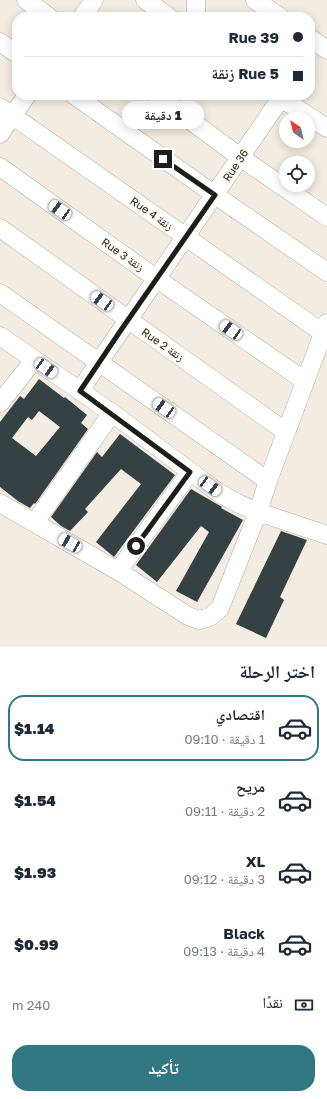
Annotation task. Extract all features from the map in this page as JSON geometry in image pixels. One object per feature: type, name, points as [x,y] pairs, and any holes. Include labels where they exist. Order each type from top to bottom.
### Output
[{"type":"street","points":[[26,0],[42,12]]},
{"type":"street","points":[[86,12],[94,0]]},
{"type":"street","points":[[145,0],[162,12]]},
{"type":"street","points":[[196,0],[196,12]]},
{"type":"street","points":[[255,0],[273,12]]},
{"type":"street","points":[[0,42],[12,50]]},
{"type":"street","points":[[315,42],[327,50]]},
{"type":"street","points":[[0,134],[6,111],[20,100]]},
{"type":"street","points":[[81,100],[327,272]]},
{"type":"street","points":[[163,100],[240,157],[327,217]]},
{"type":"street","name":"Rue 36","points":[[80,391],[215,195],[276,100]]},
{"type":"street","points":[[283,100],[327,128]]},
{"type":"street","name":"Rue 4 زنقة","points":[[6,111],[186,237],[325,328]]},
{"type":"street","name":"Rue 3 زنقة","points":[[0,167],[305,382]]},
{"type":"street","name":"Rue 2 زنقة","points":[[0,228],[286,432]]},
{"type":"street","points":[[0,293],[268,481]]},
{"type":"street","points":[[0,503],[118,571],[188,616],[199,620],[210,617],[220,608],[258,512],[268,481],[325,328]]},
{"type":"street","points":[[0,336],[112,413],[219,493],[258,512],[327,535]]},
{"type":"street","points":[[0,403],[34,360]]},
{"type":"street","points":[[34,522],[112,413]]},
{"type":"street","points":[[118,571],[190,472]]},
{"type":"building","points":[[39,379],[87,415],[81,423],[88,429],[35,504],[34,503],[30,508],[0,487],[0,422],[20,396],[24,399]],"holes":[[[39,411],[60,427],[36,456],[12,438],[28,417],[32,420]]]},
{"type":"building","points":[[120,434],[175,475],[114,557],[96,542],[141,484],[121,469],[85,509],[88,512],[70,531],[61,526],[51,517],[97,452],[102,457]]},
{"type":"building","points":[[191,489],[243,520],[197,602],[176,591],[209,532],[201,526],[157,582],[136,565]]},
{"type":"building","points":[[281,531],[307,540],[280,597],[284,600],[266,638],[236,624]]},
{"type":"route","points":[[136,546],[190,472],[112,413],[80,391],[215,195],[163,159]]}]
